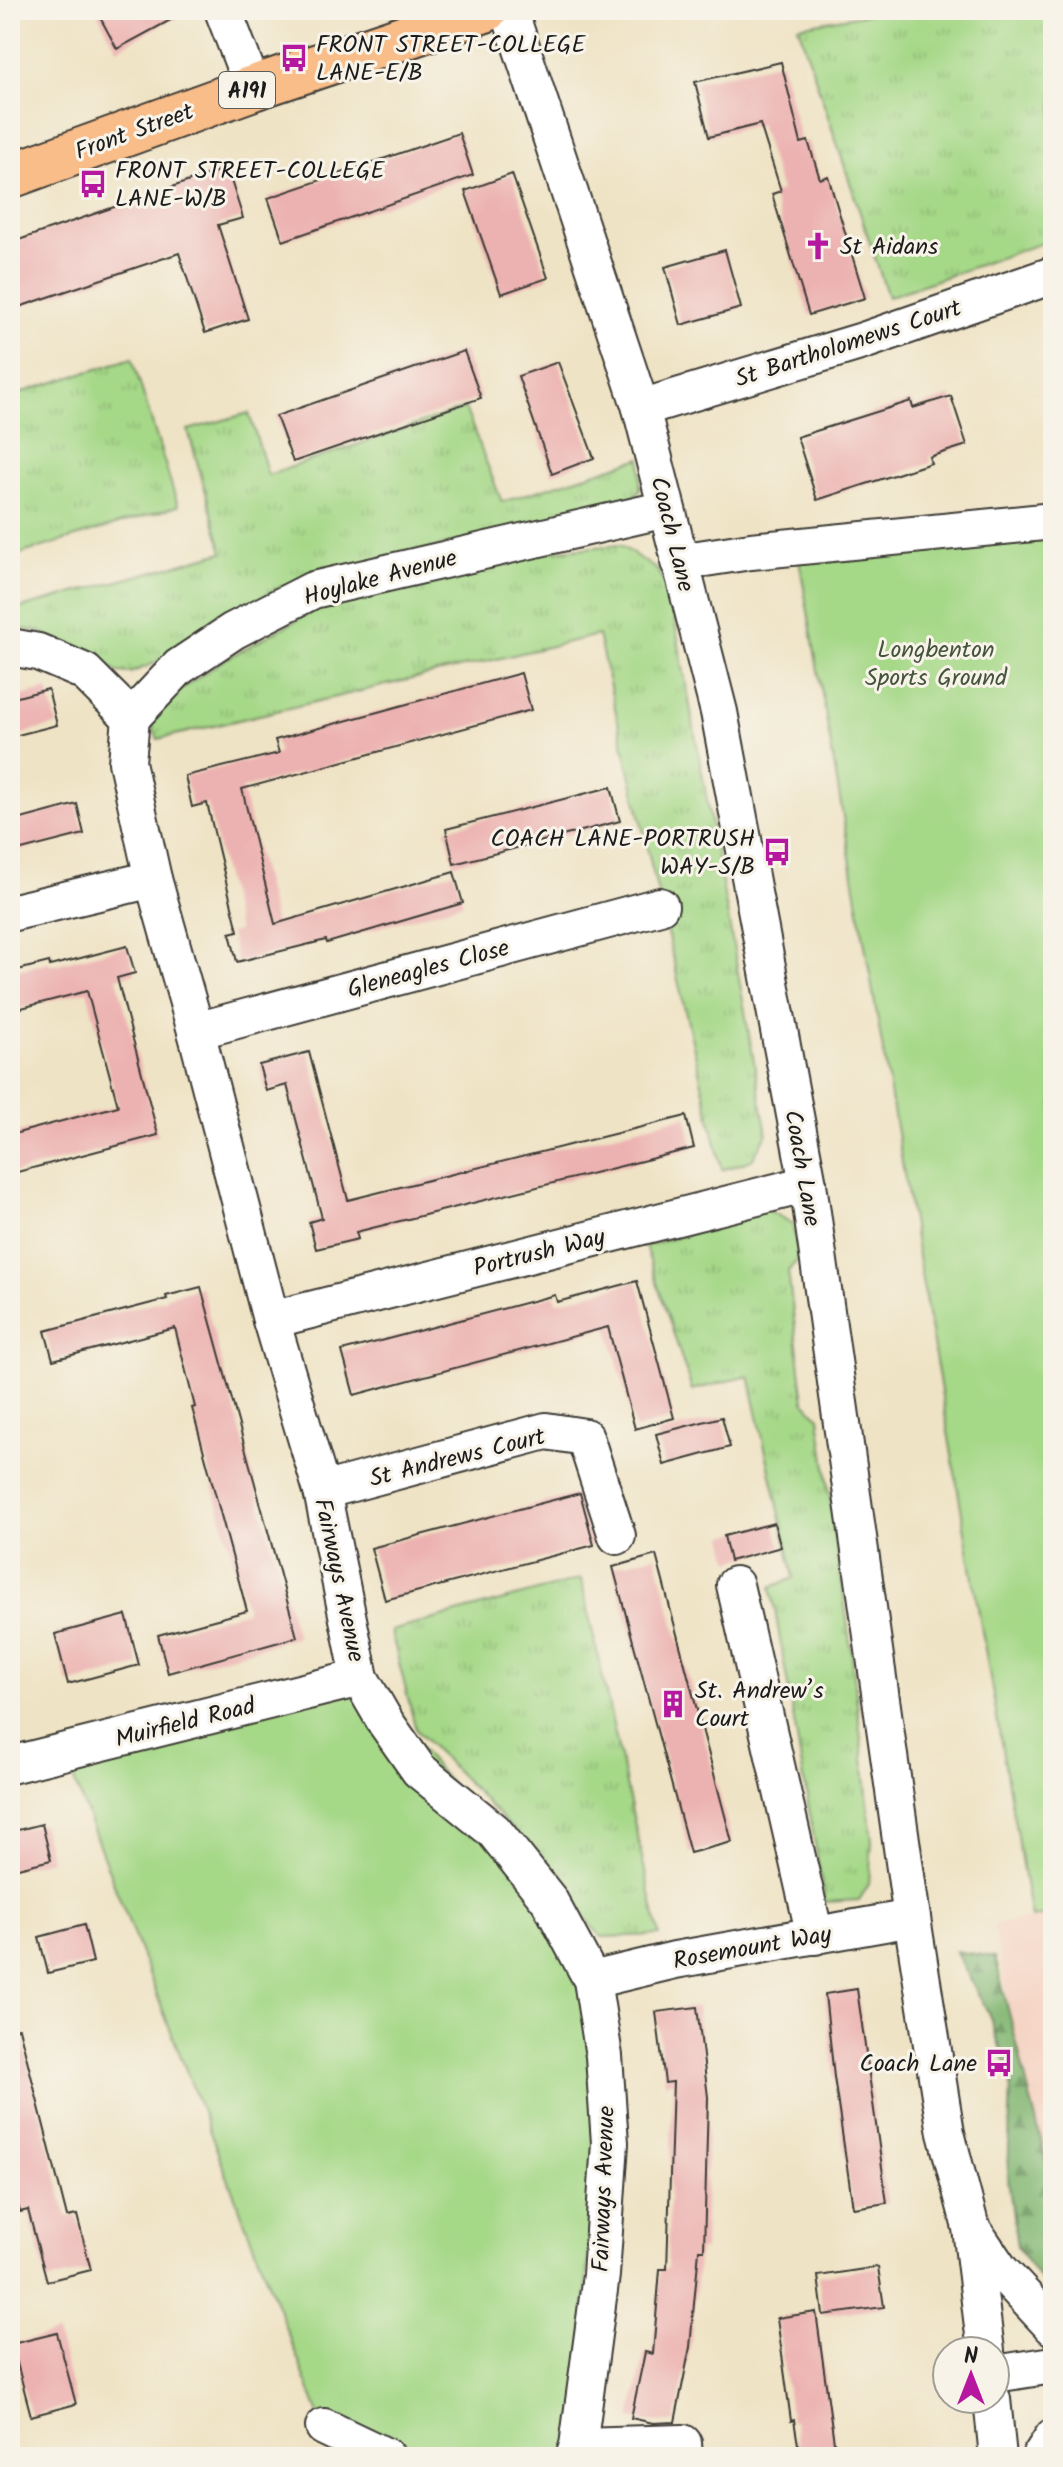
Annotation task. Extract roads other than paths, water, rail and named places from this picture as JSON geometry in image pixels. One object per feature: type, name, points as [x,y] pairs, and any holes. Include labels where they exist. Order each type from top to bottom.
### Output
[{"type":"main road","name":"Front Street","points":[[10,176],[253,88],[485,10]]},
{"type":"street","points":[[223,10],[253,88]]},
{"type":"street","name":"Coach Lane","points":[[509,10],[641,408],[719,712],[808,1184],[912,1918],[946,2133],[971,2228],[984,2335]]},
{"type":"street","name":"St Bartholomews Court","points":[[641,408],[863,341],[1053,275]]},
{"type":"street","name":"Hoylake Avenue","points":[[131,718],[179,667],[233,631],[313,590],[666,509]]},
{"type":"street","points":[[679,562],[751,551],[1053,521]]},
{"type":"street","points":[[10,647],[38,652],[85,672],[131,718]]},
{"type":"street","name":"Fairways Avenue","points":[[131,718],[127,762],[153,879],[271,1320],[322,1491],[360,1678],[386,1723],[419,1770],[494,1831],[549,1900],[592,1980],[604,2056],[610,2143],[601,2275],[576,2451]]},
{"type":"street","points":[[10,913],[153,879]]},
{"type":"street","name":"Gleneagles Close","points":[[196,1031],[660,906]]},
{"type":"street","name":"Portrush Way","points":[[271,1320],[808,1184]]},
{"type":"street","name":"St Andrews Court","points":[[322,1491],[546,1431],[585,1437],[617,1536]]},
{"type":"street","points":[[735,1585],[815,1936]]},
{"type":"street","name":"Muirfield Road","points":[[10,1765],[360,1678]]},
{"type":"street","name":"Rosemount Way","points":[[592,1980],[675,1960],[912,1918]]},
{"type":"street","points":[[971,2228],[1000,2270],[1053,2327]]},
{"type":"street","points":[[1011,2372],[1053,2365]]},
{"type":"street","points":[[994,2415],[998,2457]]},
{"type":"street","points":[[324,2427],[387,2457]]},
{"type":"street","points":[[1040,2457],[1053,2437]]},
{"type":"street","points":[[576,2451],[683,2443],[684,2457]]},
{"type":"place","name":"FRONT STREET-COLLEGE LANE-E/B","points":[[294,58]]},
{"type":"place","name":"FRONT STREET-COLLEGE LANE-W/B","points":[[93,184]]},
{"type":"place","name":"St Aidans","points":[[818,246]]},
{"type":"place","name":"COACH LANE-PORTRUSH WAY-S/B","points":[[777,852]]},
{"type":"place","name":"St. Andrew’s Court","points":[[673,1704]]},
{"type":"place","name":"Coach Lane","points":[[999,2063]]},
{"type":"park label","name":"Longbenton Sports Ground","points":[[936,663]]}]
